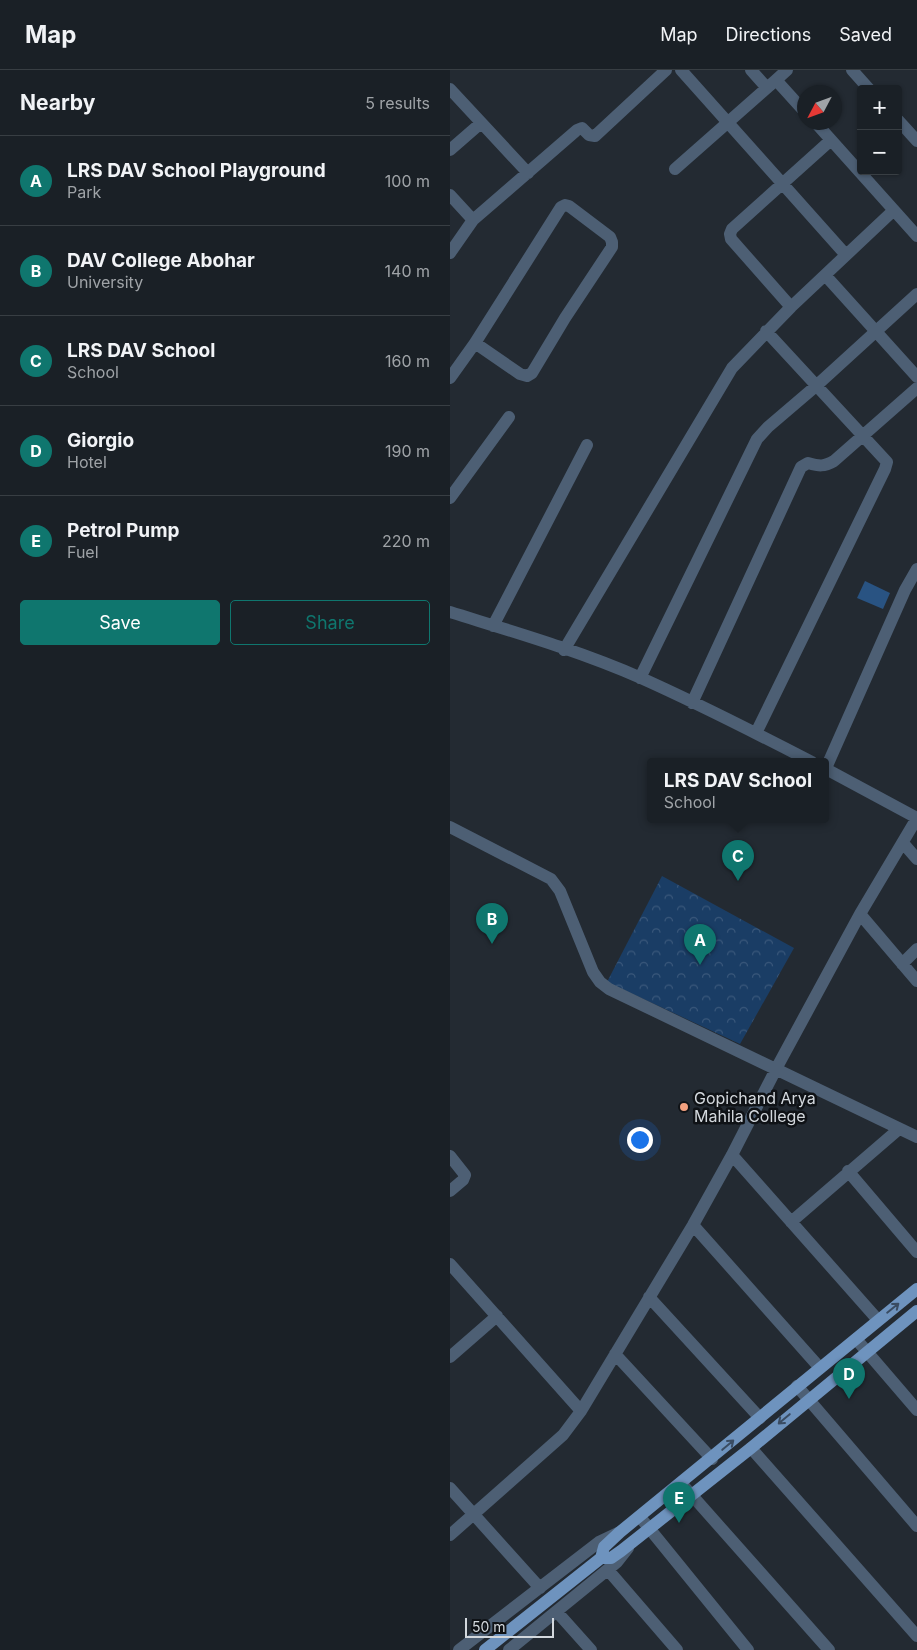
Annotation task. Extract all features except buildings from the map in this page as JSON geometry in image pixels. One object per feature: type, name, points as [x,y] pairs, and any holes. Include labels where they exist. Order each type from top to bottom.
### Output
[{"type":"main road","points":[[485,1650],[597,1561],[604,1547],[620,1532],[917,1290]]},
{"type":"main road","points":[[597,1561],[611,1558],[692,1495],[917,1311]]},
{"type":"street","points":[[450,253],[473,220],[579,128],[582,128],[592,137],[594,136],[666,70]]},
{"type":"street","points":[[681,70],[846,255]]},
{"type":"street","points":[[752,70],[797,105]]},
{"type":"street","points":[[674,170],[787,70]]},
{"type":"street","points":[[852,70],[865,85]]},
{"type":"street","points":[[450,89],[528,173]]},
{"type":"street","points":[[450,150],[482,123]]},
{"type":"street","points":[[902,124],[917,141]]},
{"type":"street","points":[[822,130],[917,236]]},
{"type":"street","points":[[791,307],[731,239],[730,234],[782,183],[831,140]]},
{"type":"street","points":[[450,195],[473,220]]},
{"type":"street","points":[[450,378],[475,343],[561,207],[569,206],[610,237],[612,246],[532,373],[527,376],[520,374],[475,343]]},
{"type":"street","points":[[564,650],[727,375],[766,331],[894,210]]},
{"type":"street","points":[[825,275],[917,377]]},
{"type":"street","points":[[640,678],[757,439],[768,427],[917,294]]},
{"type":"street","points":[[756,733],[887,466],[885,458],[766,331]]},
{"type":"street","points":[[692,703],[801,467],[808,463],[827,466],[864,436],[917,388]]},
{"type":"street","points":[[452,491],[509,417]]},
{"type":"street","points":[[493,626],[587,445]]},
{"type":"street","points":[[829,762],[905,590],[917,569]]},
{"type":"street","points":[[450,612],[564,650],[640,678],[804,758]]},
{"type":"street","points":[[450,1536],[563,1435],[581,1412],[693,1225],[860,914],[917,818],[829,771]]},
{"type":"street","points":[[450,827],[551,879],[560,891],[593,972],[600,982],[609,989],[917,1137]]},
{"type":"street","points":[[903,843],[917,859]]},
{"type":"street","points":[[860,914],[917,981]]},
{"type":"street","points":[[902,964],[917,950]]},
{"type":"street","points":[[791,1222],[899,1129]]},
{"type":"street","points":[[732,1155],[878,1320]]},
{"type":"street","points":[[450,1156],[466,1176],[450,1191]]},
{"type":"street","points":[[848,1171],[917,1252]]},
{"type":"street","points":[[693,1225],[820,1368]]},
{"type":"street","points":[[450,1264],[581,1412]]},
{"type":"street","points":[[650,1297],[760,1418]]},
{"type":"street","points":[[450,1357],[497,1316]]},
{"type":"street","points":[[856,1339],[917,1410]]},
{"type":"street","points":[[616,1354],[712,1458]]},
{"type":"street","points":[[798,1386],[917,1526]]},
{"type":"street","points":[[751,1448],[917,1636]]},
{"type":"street","points":[[681,1483],[829,1650]]},
{"type":"street","points":[[450,1488],[540,1588]]},
{"type":"street","points":[[640,1517],[748,1650]]},
{"type":"street","points":[[459,1650],[599,1542],[620,1532]]},
{"type":"street","points":[[509,1650],[608,1570],[624,1555],[630,1543]]},
{"type":"street","points":[[608,1570],[677,1650]]},
{"type":"street","points":[[556,1612],[591,1650]]},
{"type":"green space","points":[[662,876],[794,948],[740,1044],[607,982]]},
{"type":"place","name":"LRS DAV School","points":[[738,881]]},
{"type":"place","name":"DAV College Abohar","points":[[492,944]]},
{"type":"place","name":"LRS DAV School Playground","points":[[700,965]]},
{"type":"place","name":"Gopichand Arya Mahila College","points":[[684,1107]]},
{"type":"place","name":"Giorgio","points":[[849,1399]]},
{"type":"place","name":"Petrol Pump","points":[[679,1523]]}]
